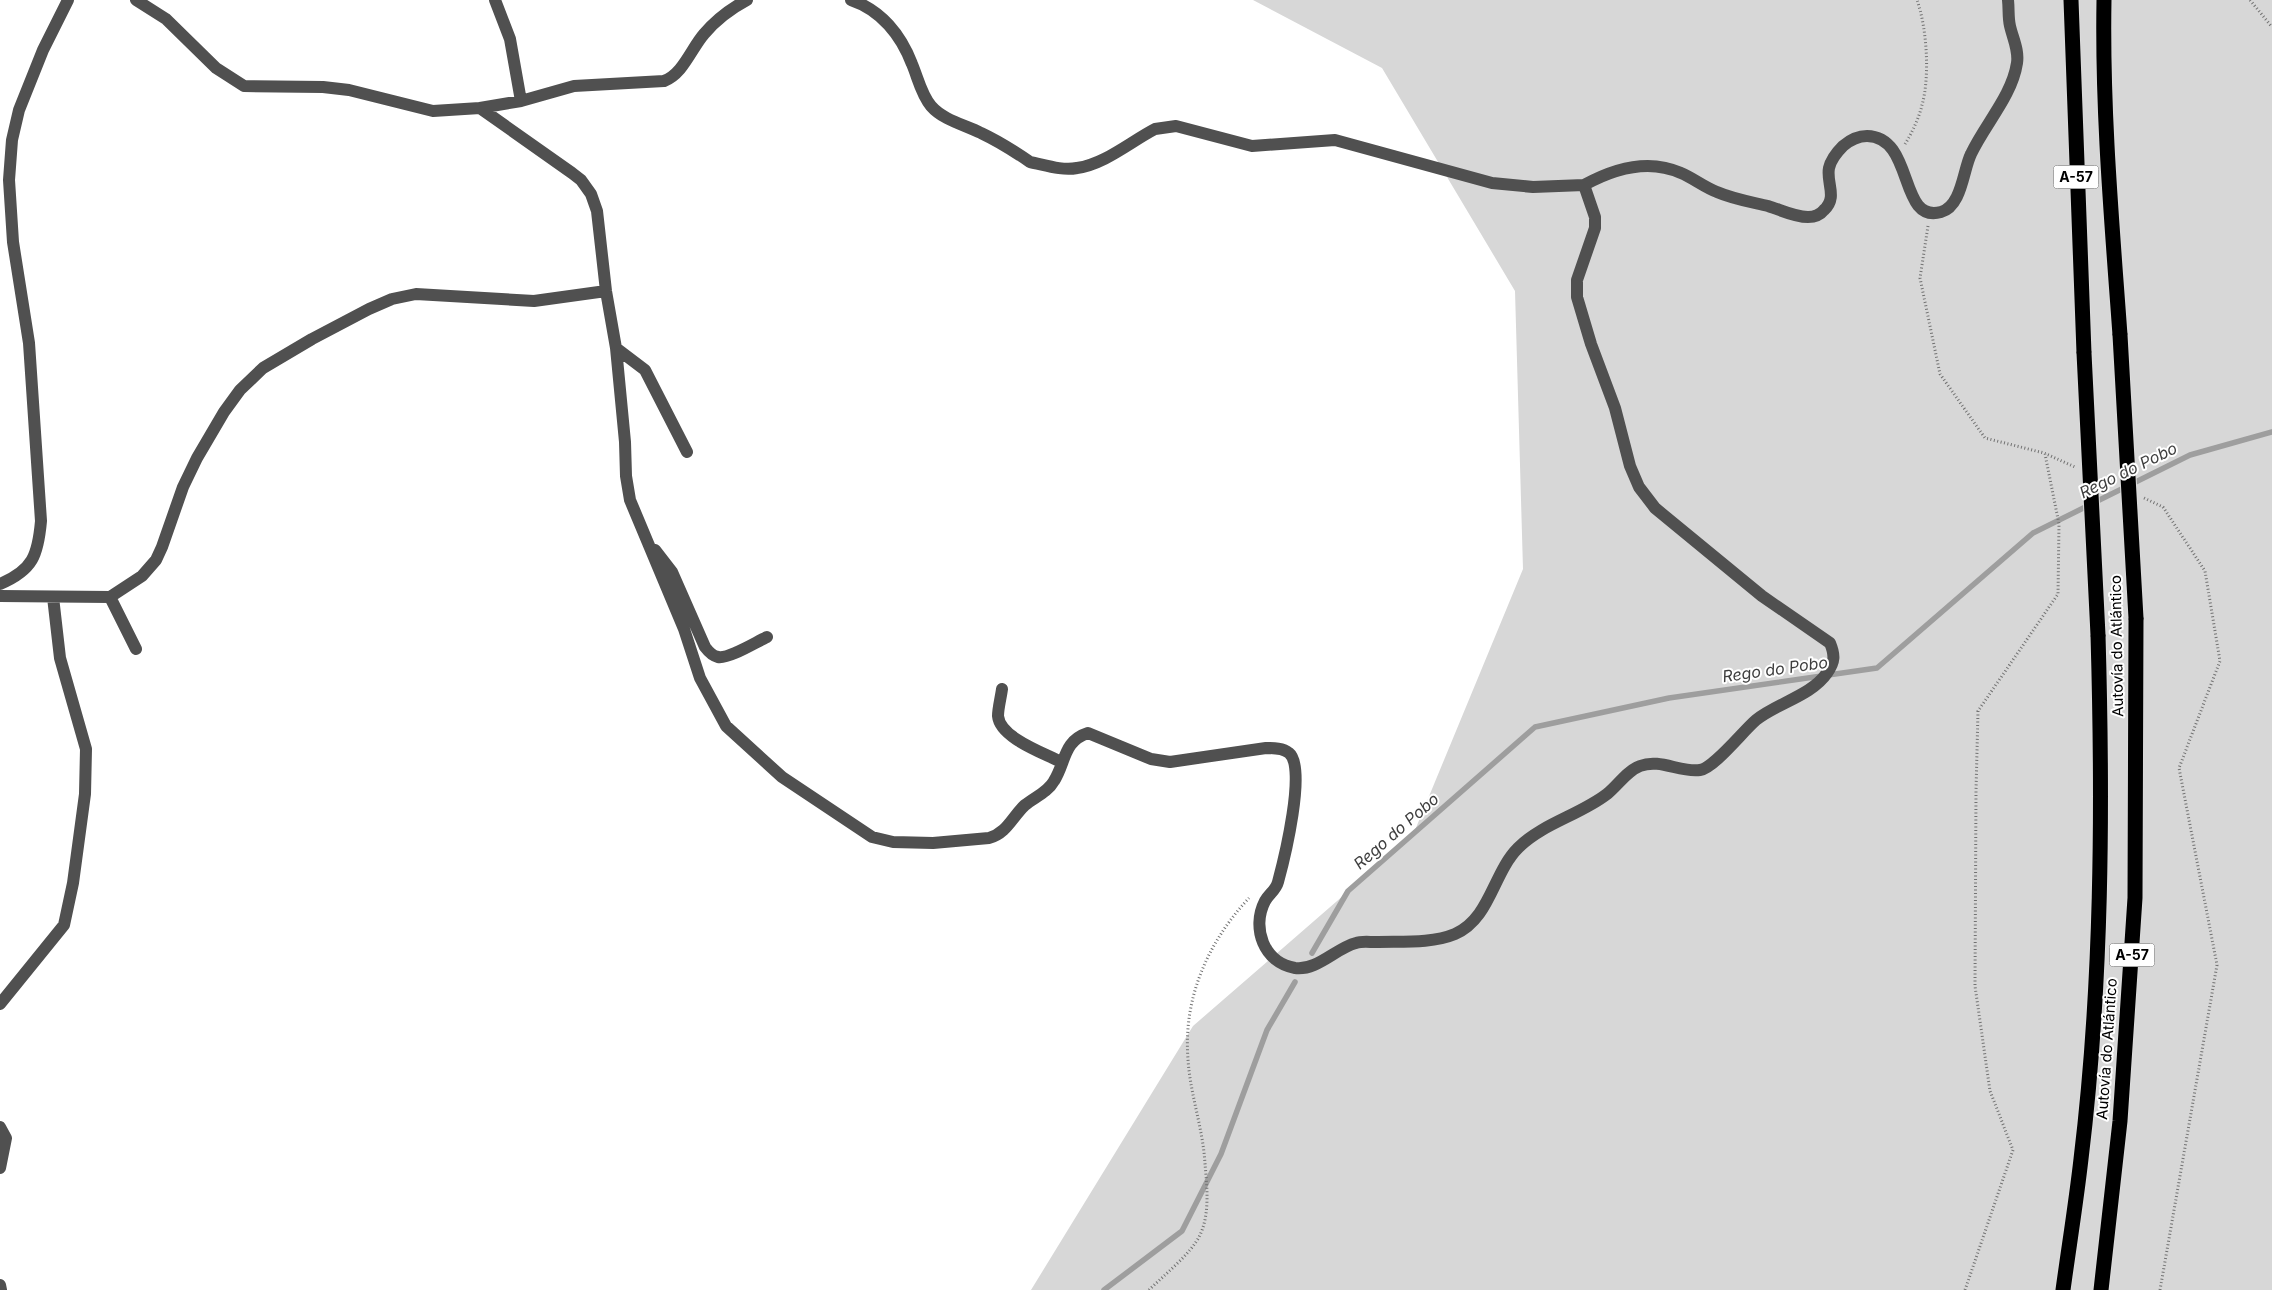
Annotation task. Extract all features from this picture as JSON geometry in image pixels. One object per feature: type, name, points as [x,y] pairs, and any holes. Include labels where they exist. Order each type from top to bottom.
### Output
[{"type":"highway","name":"Autovía do Atlántico","points":[[2063,1290],[2082,1158],[2097,947],[2101,788],[2098,635],[2084,353],[2071,0]]},
{"type":"highway","name":"Autovía do Atlántico","points":[[2101,1290],[2120,1121],[2134,898],[2136,618],[2120,335],[2108,173],[2103,48],[2104,0]]},
{"type":"street","points":[[0,584],[22,573],[30,564],[40,542],[42,521],[29,343],[13,242],[9,180],[12,140],[19,110],[36,67],[68,0]]},
{"type":"street","points":[[136,0],[166,19],[216,68],[244,86],[323,87],[349,90],[433,111],[480,108],[521,101],[574,86],[649,83],[672,78],[705,32],[746,0]]},
{"type":"street","points":[[495,0],[510,38],[521,101]]},
{"type":"street","points":[[851,0],[883,17],[891,27],[912,63],[924,95],[932,107],[944,116],[980,132],[1030,162],[1076,168],[1089,165],[1154,129],[1176,126],[1252,146],[1335,140],[1492,183],[1541,187],[1584,185],[1604,174],[1624,167],[1656,166],[1681,173],[1718,193],[1794,216],[1808,217],[1820,215],[1829,206],[1832,196],[1829,169],[1835,155],[1847,143],[1857,137],[1874,138],[1889,146],[1898,156],[1904,168],[1911,196],[1919,207],[1930,212],[1941,212],[1950,206],[1955,199],[1971,153],[2012,79],[2017,62],[2017,51],[2010,25],[2008,0]]},
{"type":"street","points":[[480,108],[572,173],[581,180],[591,194],[597,211],[606,291],[616,348],[626,442],[626,476],[630,500],[684,629],[700,678],[726,726],[782,777],[872,837],[893,842],[933,843],[997,836],[1007,828],[1023,807],[1049,789],[1056,779],[1066,750],[1073,741],[1088,733],[1151,759],[1170,762],[1266,748],[1288,752],[1294,758],[1297,768],[1297,789],[1278,886],[1266,901],[1260,914],[1259,928],[1267,950],[1274,958],[1295,968],[1307,967],[1355,943],[1439,939],[1456,933],[1471,923],[1486,904],[1507,861],[1535,834],[1607,794],[1639,766],[1667,764],[1701,770],[1710,766],[1743,731],[1759,718],[1812,687],[1826,675],[1833,664],[1835,654],[1830,643],[1762,596],[1655,508],[1639,487],[1630,466],[1615,408],[1591,344],[1577,297],[1577,280],[1595,228],[1595,217],[1584,185]]},
{"type":"street","points":[[0,596],[110,596],[142,576],[156,560],[183,487],[224,412],[240,390],[263,368],[368,309],[392,299],[416,294],[534,302],[606,291]]},
{"type":"street","points":[[616,348],[645,370],[687,452]]},
{"type":"street","points":[[648,543],[672,572],[705,647],[710,652],[717,657],[726,657],[768,637]]},
{"type":"street","points":[[110,596],[136,649]]},
{"type":"street","points":[[0,1004],[64,925],[73,882],[84,804],[86,749],[60,658],[52,597]]},
{"type":"street","points":[[1002,689],[998,715],[1001,726],[1012,737],[1062,762]]},
{"type":"street","points":[[0,1127],[6,1138],[0,1168]]},
{"type":"street","points":[[0,1285],[1,1290]]},
{"type":"path","points":[[1898,156],[1910,135],[1922,105],[1925,74],[1924,31],[1917,0]]},
{"type":"path","points":[[2250,0],[2272,27]]},
{"type":"path","points":[[1930,212],[1920,278],[1940,374],[1985,438],[2044,453],[2078,468]]},
{"type":"path","points":[[1965,1290],[2013,1150],[1990,1091],[1975,986],[1978,711],[2058,594],[2059,524],[2044,453]]},
{"type":"path","points":[[2138,495],[2163,507],[2204,571],[2220,661],[2179,768],[2217,965],[2160,1290]]},
{"type":"path","points":[[1149,1290],[1191,1248],[1200,1235],[1205,1218],[1207,1182],[1204,1141],[1188,1060],[1188,1028],[1192,996],[1202,966],[1243,905],[1256,891]]},
{"type":"shaded area","points":[[1253,0],[2272,0],[2272,1290],[1031,1290],[1193,1026],[1413,835],[1523,569],[1515,291],[1382,68]]},
{"type":"waterway","name":"Rego do Pobo","points":[[1312,953],[1348,891],[1535,727],[1669,698],[1877,668],[2033,533],[2190,455],[2272,432]]},
{"type":"waterway","name":"Rego do Pobo","points":[[1104,1290],[1182,1231],[1221,1154],[1267,1030],[1295,982]]}]
